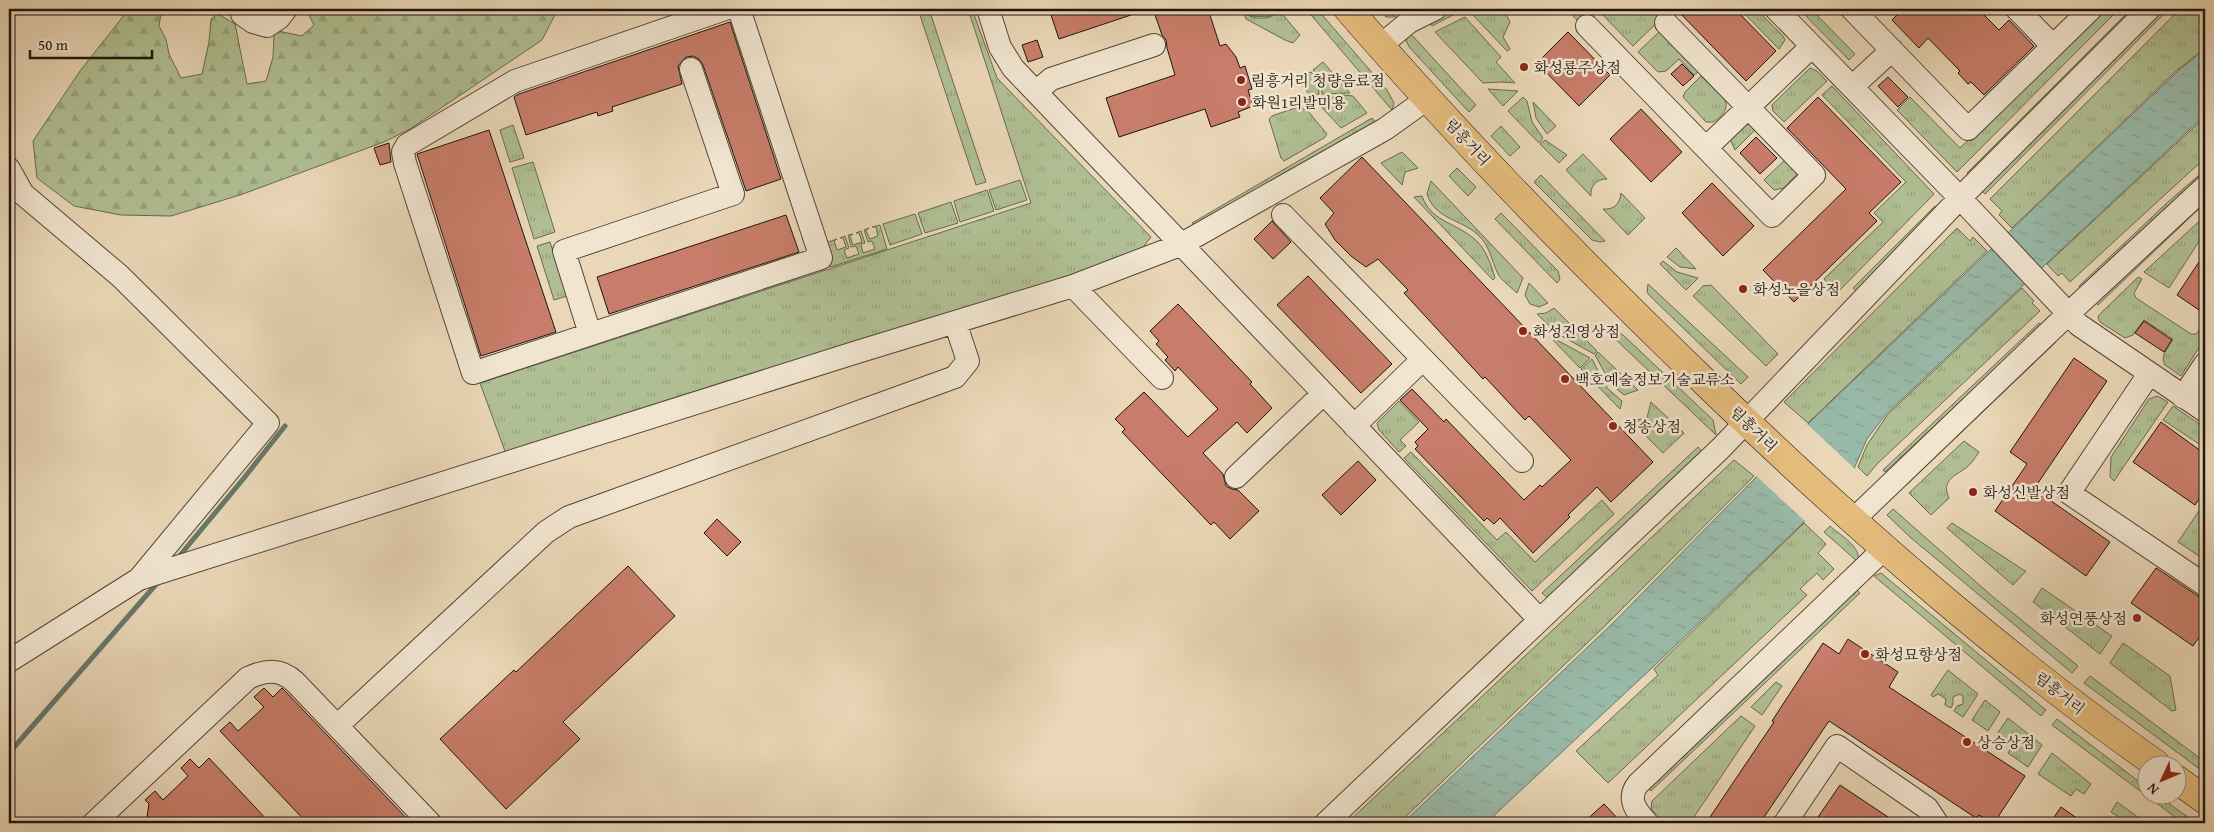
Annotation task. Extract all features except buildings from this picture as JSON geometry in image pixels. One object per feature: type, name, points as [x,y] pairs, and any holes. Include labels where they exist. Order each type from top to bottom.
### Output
[{"type":"main road","name":"림흥거리","points":[[1348,9],[1427,99],[1625,305],[1752,428],[1885,548],[2062,696],[2142,754]]},
{"type":"main road","points":[[2186,786],[2205,800]]},
{"type":"street","points":[[242,9],[242,14],[253,22],[267,26],[279,18],[286,9]]},
{"type":"street","points":[[724,9],[515,81],[407,145],[403,152],[404,163],[473,372],[821,258],[739,9]]},
{"type":"street","points":[[988,9],[1000,47],[1013,68],[1539,619]]},
{"type":"street","points":[[1380,46],[1409,22],[1434,9]]},
{"type":"street","points":[[1776,9],[2087,332],[2205,411]]},
{"type":"street","points":[[1852,9],[1968,129],[2091,9]]},
{"type":"street","points":[[2017,9],[2053,46]]},
{"type":"street","points":[[1326,823],[1720,448],[1752,428],[1960,198],[2149,9]]},
{"type":"street","points":[[1587,26],[1772,216],[1814,175],[1666,23]]},
{"type":"street","points":[[1036,92],[1050,79],[1154,44]]},
{"type":"street","points":[[1706,148],[1812,46]]},
{"type":"street","points":[[1852,87],[1892,50]]},
{"type":"street","points":[[590,334],[564,251],[733,194],[691,69]]},
{"type":"street","points":[[9,660],[145,577],[176,569],[1073,286],[1180,245],[1385,129],[1427,99]]},
{"type":"street","points":[[9,169],[23,194],[120,276],[268,423],[145,577]]},
{"type":"street","points":[[1844,512],[2068,314],[2205,187]]},
{"type":"street","points":[[1283,216],[1522,460]]},
{"type":"street","points":[[1073,286],[1162,378]]},
{"type":"street","points":[[337,726],[546,532],[578,514],[955,377],[968,361],[954,322]]},
{"type":"street","points":[[1354,426],[1423,358]]},
{"type":"street","points":[[2183,397],[2205,364]]},
{"type":"street","points":[[2150,374],[2069,493],[2205,585]]},
{"type":"street","points":[[1236,477],[1323,394]]},
{"type":"street","points":[[1647,823],[1633,804],[1632,797],[1638,784],[1885,548]]},
{"type":"street","points":[[94,823],[248,678],[259,672],[270,671],[288,676],[430,823]]},
{"type":"street","points":[[1785,823],[1837,746],[1927,808],[1937,823]]},
{"type":"green space","points":[[129,9],[164,9],[159,26],[166,39],[169,54],[181,78],[202,74],[209,42],[211,19],[218,14],[235,24],[247,84],[266,81],[273,57],[274,35],[278,31],[302,36],[314,25],[306,9],[558,9],[542,40],[410,129],[384,142],[240,195],[171,216],[121,215],[74,206],[37,178],[33,141],[80,71]]},
{"type":"green space","points":[[918,9],[929,9],[986,182],[976,185]]},
{"type":"green space","points":[[968,9],[972,9],[997,78],[1151,237],[1144,246],[1149,251],[506,454],[480,383],[1031,203]]},
{"type":"green space","points":[[1244,9],[1269,9],[1273,15],[1269,17],[1251,16]]},
{"type":"green space","points":[[1270,9],[1278,9],[1300,35],[1293,43],[1246,19],[1243,11],[1250,16],[1267,18],[1274,14]]},
{"type":"green space","points":[[1306,9],[1317,9],[1387,90],[1394,103],[1392,110]]},
{"type":"green space","points":[[1376,9],[1389,9],[1396,17],[1386,17]]},
{"type":"green space","points":[[1455,9],[1464,9],[1432,26],[1430,22]]},
{"type":"green space","points":[[1479,9],[1508,9],[1507,16],[1510,22],[1503,37],[1510,49],[1507,51],[1471,13]]},
{"type":"green space","points":[[1566,9],[1589,9],[1577,20]]},
{"type":"green space","points":[[1597,9],[1663,9],[1667,13],[1633,46]]},
{"type":"green space","points":[[1740,9],[1756,9],[1783,36],[1785,40],[1779,49]]},
{"type":"green space","points":[[1799,9],[1811,9],[1855,54],[1849,60]]},
{"type":"green space","points":[[2105,9],[2119,9],[1957,172],[1897,110],[1910,97],[1960,148]]},
{"type":"green space","points":[[2131,9],[2138,9],[1971,176],[1967,173]]},
{"type":"green space","points":[[2163,9],[2169,9],[1985,194],[1982,191]]},
{"type":"green space","points":[[2180,9],[2205,9],[2205,48],[2175,72],[2012,228],[1999,215],[2002,211],[1990,199]]},
{"type":"green space","points":[[1465,17],[1501,57],[1496,62],[1515,83],[1483,83],[1435,32]]},
{"type":"green space","points":[[1659,32],[1698,72],[1694,75],[1679,59],[1666,71],[1658,72],[1638,52]]},
{"type":"green space","points":[[1410,33],[1476,105],[1469,112],[1410,48],[1406,41]]},
{"type":"green space","points":[[1323,62],[1350,93],[1322,94],[1321,80],[1313,70]]},
{"type":"green space","points":[[1810,68],[1817,71],[1827,81],[1784,122],[1773,111],[1772,105]]},
{"type":"green space","points":[[1311,72],[1318,80],[1319,94],[1311,96],[1298,81],[1298,78],[1301,74]]},
{"type":"green space","points":[[1701,76],[1725,100],[1726,107],[1724,113],[1713,122],[1706,122],[1683,97],[1685,92]]},
{"type":"green space","points":[[1832,86],[1934,194],[1837,293],[1824,279],[1883,222],[1874,213],[1906,182],[1822,95]]},
{"type":"green space","points":[[1488,89],[1518,91],[1503,106]]},
{"type":"green space","points":[[1343,95],[1353,96],[1367,113],[1341,128],[1313,98],[1330,98]]},
{"type":"green space","points":[[1523,97],[1527,101],[1532,122],[1543,138],[1539,143],[1508,111]]},
{"type":"green space","points":[[1533,102],[1556,126],[1547,134],[1536,118]]},
{"type":"green space","points":[[1298,107],[1307,110],[1327,134],[1324,138],[1284,161],[1281,158],[1269,119],[1272,116]]},
{"type":"green space","points":[[2205,117],[2205,158],[2070,282],[2062,273],[2058,276],[2047,264]]},
{"type":"green space","points":[[1372,118],[1376,123],[1195,228],[1192,223]]},
{"type":"green space","points":[[1748,122],[1758,127],[1735,150],[1730,139]]},
{"type":"green space","points":[[513,125],[524,158],[510,162],[500,130]]},
{"type":"green space","points":[[1501,126],[1520,147],[1510,156],[1491,136]]},
{"type":"green space","points":[[1545,140],[1567,155],[1559,163],[1540,144]]},
{"type":"green space","points":[[1402,152],[1418,168],[1405,172],[1402,185],[1381,163]]},
{"type":"green space","points":[[1583,154],[1607,179],[1600,180],[1594,184],[1591,196],[1566,170]]},
{"type":"green space","points":[[1788,157],[1797,174],[1784,188],[1774,190],[1764,180]]},
{"type":"green space","points":[[533,162],[555,232],[534,239],[512,168]]},
{"type":"green space","points":[[1457,168],[1476,187],[1468,196],[1449,176]]},
{"type":"green space","points":[[2205,170],[2205,175],[2167,208],[2082,289],[2079,286],[2169,201]]},
{"type":"green space","points":[[1541,175],[1605,241],[1592,240],[1534,182]]},
{"type":"green space","points":[[1020,180],[1027,200],[996,210],[989,190]]},
{"type":"green space","points":[[1431,181],[1523,278],[1517,293],[1498,274],[1488,248],[1481,238],[1470,229],[1436,209],[1427,194]]},
{"type":"green space","points":[[987,190],[994,211],[960,222],[954,201]]},
{"type":"green space","points":[[1621,193],[1645,218],[1628,235],[1603,209],[1616,206]]},
{"type":"green space","points":[[1422,196],[1431,211],[1437,216],[1465,232],[1481,245],[1492,267],[1495,278],[1493,280],[1414,197]]},
{"type":"green space","points":[[2205,197],[2205,203],[2098,305],[2095,301]]},
{"type":"green space","points":[[951,202],[958,223],[925,233],[918,213]]},
{"type":"green space","points":[[1935,206],[1939,209],[1857,292],[1853,288]]},
{"type":"green space","points":[[1501,213],[1558,271],[1560,279],[1557,283],[1495,219]]},
{"type":"green space","points":[[915,214],[922,234],[890,245],[883,224]]},
{"type":"green space","points":[[2205,216],[2205,232],[2169,288],[2144,272]]},
{"type":"green space","points":[[880,225],[887,249],[830,267],[822,244],[837,239],[834,241],[837,250],[846,247],[843,238],[840,238],[845,236],[849,248],[844,250],[847,258],[859,254],[856,246],[851,247],[848,235],[853,234],[850,236],[853,245],[862,242],[859,233],[856,233],[861,231],[865,243],[861,244],[863,253],[875,249],[872,241],[868,242],[864,230],[869,228],[866,231],[870,239],[878,236],[876,227],[872,227]]},
{"type":"green space","points":[[1957,228],[1970,241],[1973,237],[1987,251],[1808,423],[1784,402]]},
{"type":"green space","points":[[550,242],[567,296],[554,300],[537,246]]},
{"type":"green space","points":[[1676,248],[1696,269],[1680,267],[1667,257]]},
{"type":"green space","points":[[1663,261],[1677,272],[1698,278],[1686,290],[1660,264]]},
{"type":"green space","points":[[2138,277],[2142,279],[2134,293],[2136,298],[2191,334],[2196,334],[2205,323],[2205,338],[2181,376],[2165,365],[2163,360],[2164,354],[2173,339],[2144,320],[2133,335],[2125,338],[2100,322],[2098,318]]},
{"type":"green space","points":[[1529,283],[1548,303],[1539,307],[1530,304],[1525,295]]},
{"type":"green space","points":[[1648,284],[1748,377],[1741,384],[1649,295],[1647,292]]},
{"type":"green space","points":[[1711,285],[1778,354],[1766,366],[1693,296],[1703,286]]},
{"type":"green space","points":[[2022,288],[2040,311],[1877,464],[1867,476],[1858,467],[1867,445],[1888,414]]},
{"type":"green space","points":[[1554,308],[1597,351],[1594,354],[1558,334],[1537,314],[1546,313]]},
{"type":"green space","points":[[2039,323],[2042,325],[1885,472],[1883,470]]},
{"type":"green space","points":[[1615,331],[1623,335],[1713,420],[1716,435],[1610,334]]},
{"type":"green space","points":[[1555,339],[1590,358],[1580,368],[1553,340]]},
{"type":"green space","points":[[2053,339],[2056,342],[1903,488],[1900,485]]},
{"type":"green space","points":[[1598,352],[1638,390],[1624,395],[1611,384],[1595,355]]},
{"type":"green space","points":[[1592,359],[1607,388],[1622,401],[1620,409],[1581,369]]},
{"type":"green space","points":[[2157,396],[2168,402],[2114,481],[2110,477],[2111,457],[2149,399]]},
{"type":"green space","points":[[1399,401],[1419,422],[1400,440],[1406,446],[1399,452],[1379,430],[1377,423]]},
{"type":"green space","points":[[1651,402],[1684,433],[1663,453],[1631,421],[1647,418]]},
{"type":"green space","points":[[2173,406],[2205,428],[2205,448],[2163,420]]},
{"type":"green space","points":[[1964,441],[1979,452],[1968,466],[1950,480],[1947,487],[1949,498],[1931,515],[1909,493]]},
{"type":"green space","points":[[1698,447],[1704,454],[1549,599],[1542,593]]},
{"type":"green space","points":[[1411,452],[1497,540],[1506,532],[1535,562],[1602,500],[1614,514],[1532,591],[1404,458]]},
{"type":"green space","points":[[1734,460],[1754,476],[1609,622],[1399,823],[1347,823]]},
{"type":"green space","points":[[2205,502],[2205,560],[2178,542]]},
{"type":"green space","points":[[1893,509],[1992,596],[2078,666],[2072,673],[1910,537],[1887,515]]},
{"type":"green space","points":[[1804,523],[1826,544],[1818,553],[1834,569],[1823,580],[1817,573],[1800,589],[1807,595],[1608,783],[1576,751],[1658,675],[1654,669]]},
{"type":"green space","points":[[1952,523],[2026,571],[2013,585],[1947,528]]},
{"type":"green space","points":[[1830,526],[1854,546],[1857,551],[1858,562],[1824,532]]},
{"type":"green space","points":[[1881,573],[2046,710],[2041,716],[1874,576]]},
{"type":"green space","points":[[2042,588],[2112,636],[2100,654],[2033,602]]},
{"type":"green space","points":[[1857,590],[1860,593],[1651,791],[1648,788]]},
{"type":"green space","points":[[2123,643],[2170,676],[2176,710],[2172,711],[2110,663]]},
{"type":"green space","points":[[1948,670],[1978,694],[1963,717],[1954,711],[1957,706],[1963,704],[1963,696],[1960,694],[1953,697],[1951,708],[1945,705],[1946,699],[1938,694],[1933,697],[1931,695]]},
{"type":"green space","points":[[2090,676],[2205,762],[2205,773],[2186,759],[2186,754],[2179,754],[2084,683]]},
{"type":"green space","points":[[1776,682],[1782,686],[1762,715],[1751,707]]},
{"type":"green space","points":[[1985,700],[2000,712],[1988,731],[1972,720]]},
{"type":"green space","points":[[1741,716],[1755,726],[1690,823],[1665,823],[1651,809],[1652,801]]},
{"type":"green space","points":[[2008,718],[2042,745],[2028,767],[2008,753],[2011,748],[1995,737]]},
{"type":"green space","points":[[2057,719],[2136,779],[2136,788],[2052,725]]},
{"type":"green space","points":[[2052,753],[2091,784],[2084,794],[2076,789],[2071,796],[2038,774]]},
{"type":"green space","points":[[2117,802],[2146,823],[2115,823],[2119,817],[2111,812]]},
{"type":"green space","points":[[2158,804],[2170,804],[2196,823],[2183,823]]},
{"type":"water","points":[[2205,49],[2205,115],[1886,414],[1867,439],[1853,471],[1802,524],[1486,823],[1403,823],[1612,624],[1813,419],[2178,71]]},
{"type":"pier","points":[[1806,423],[1856,470],[1807,523],[1754,474]]},
{"type":"waterway","points":[[177,559],[285,426]]},
{"type":"waterway","points":[[9,753],[159,581]]},
{"type":"place","name":"화성룡주상점","points":[[1524,67]]},
{"type":"place","name":"림흥거리 청량음료점","points":[[1241,80]]},
{"type":"place","name":"화원1리발미용","points":[[1242,102]]},
{"type":"place","name":"화성노을상점","points":[[1743,289]]},
{"type":"place","name":"화성진영상점","points":[[1523,331]]},
{"type":"place","name":"백호예술정보기술교류소","points":[[1565,379]]},
{"type":"place","name":"청송상점","points":[[1613,426]]},
{"type":"place","name":"화성신발상점","points":[[1973,492]]},
{"type":"place","name":"화성연풍상점","points":[[2137,618]]},
{"type":"place","name":"화성묘향상점","points":[[1865,654]]},
{"type":"place","name":"상승상점","points":[[1967,742]]}]
